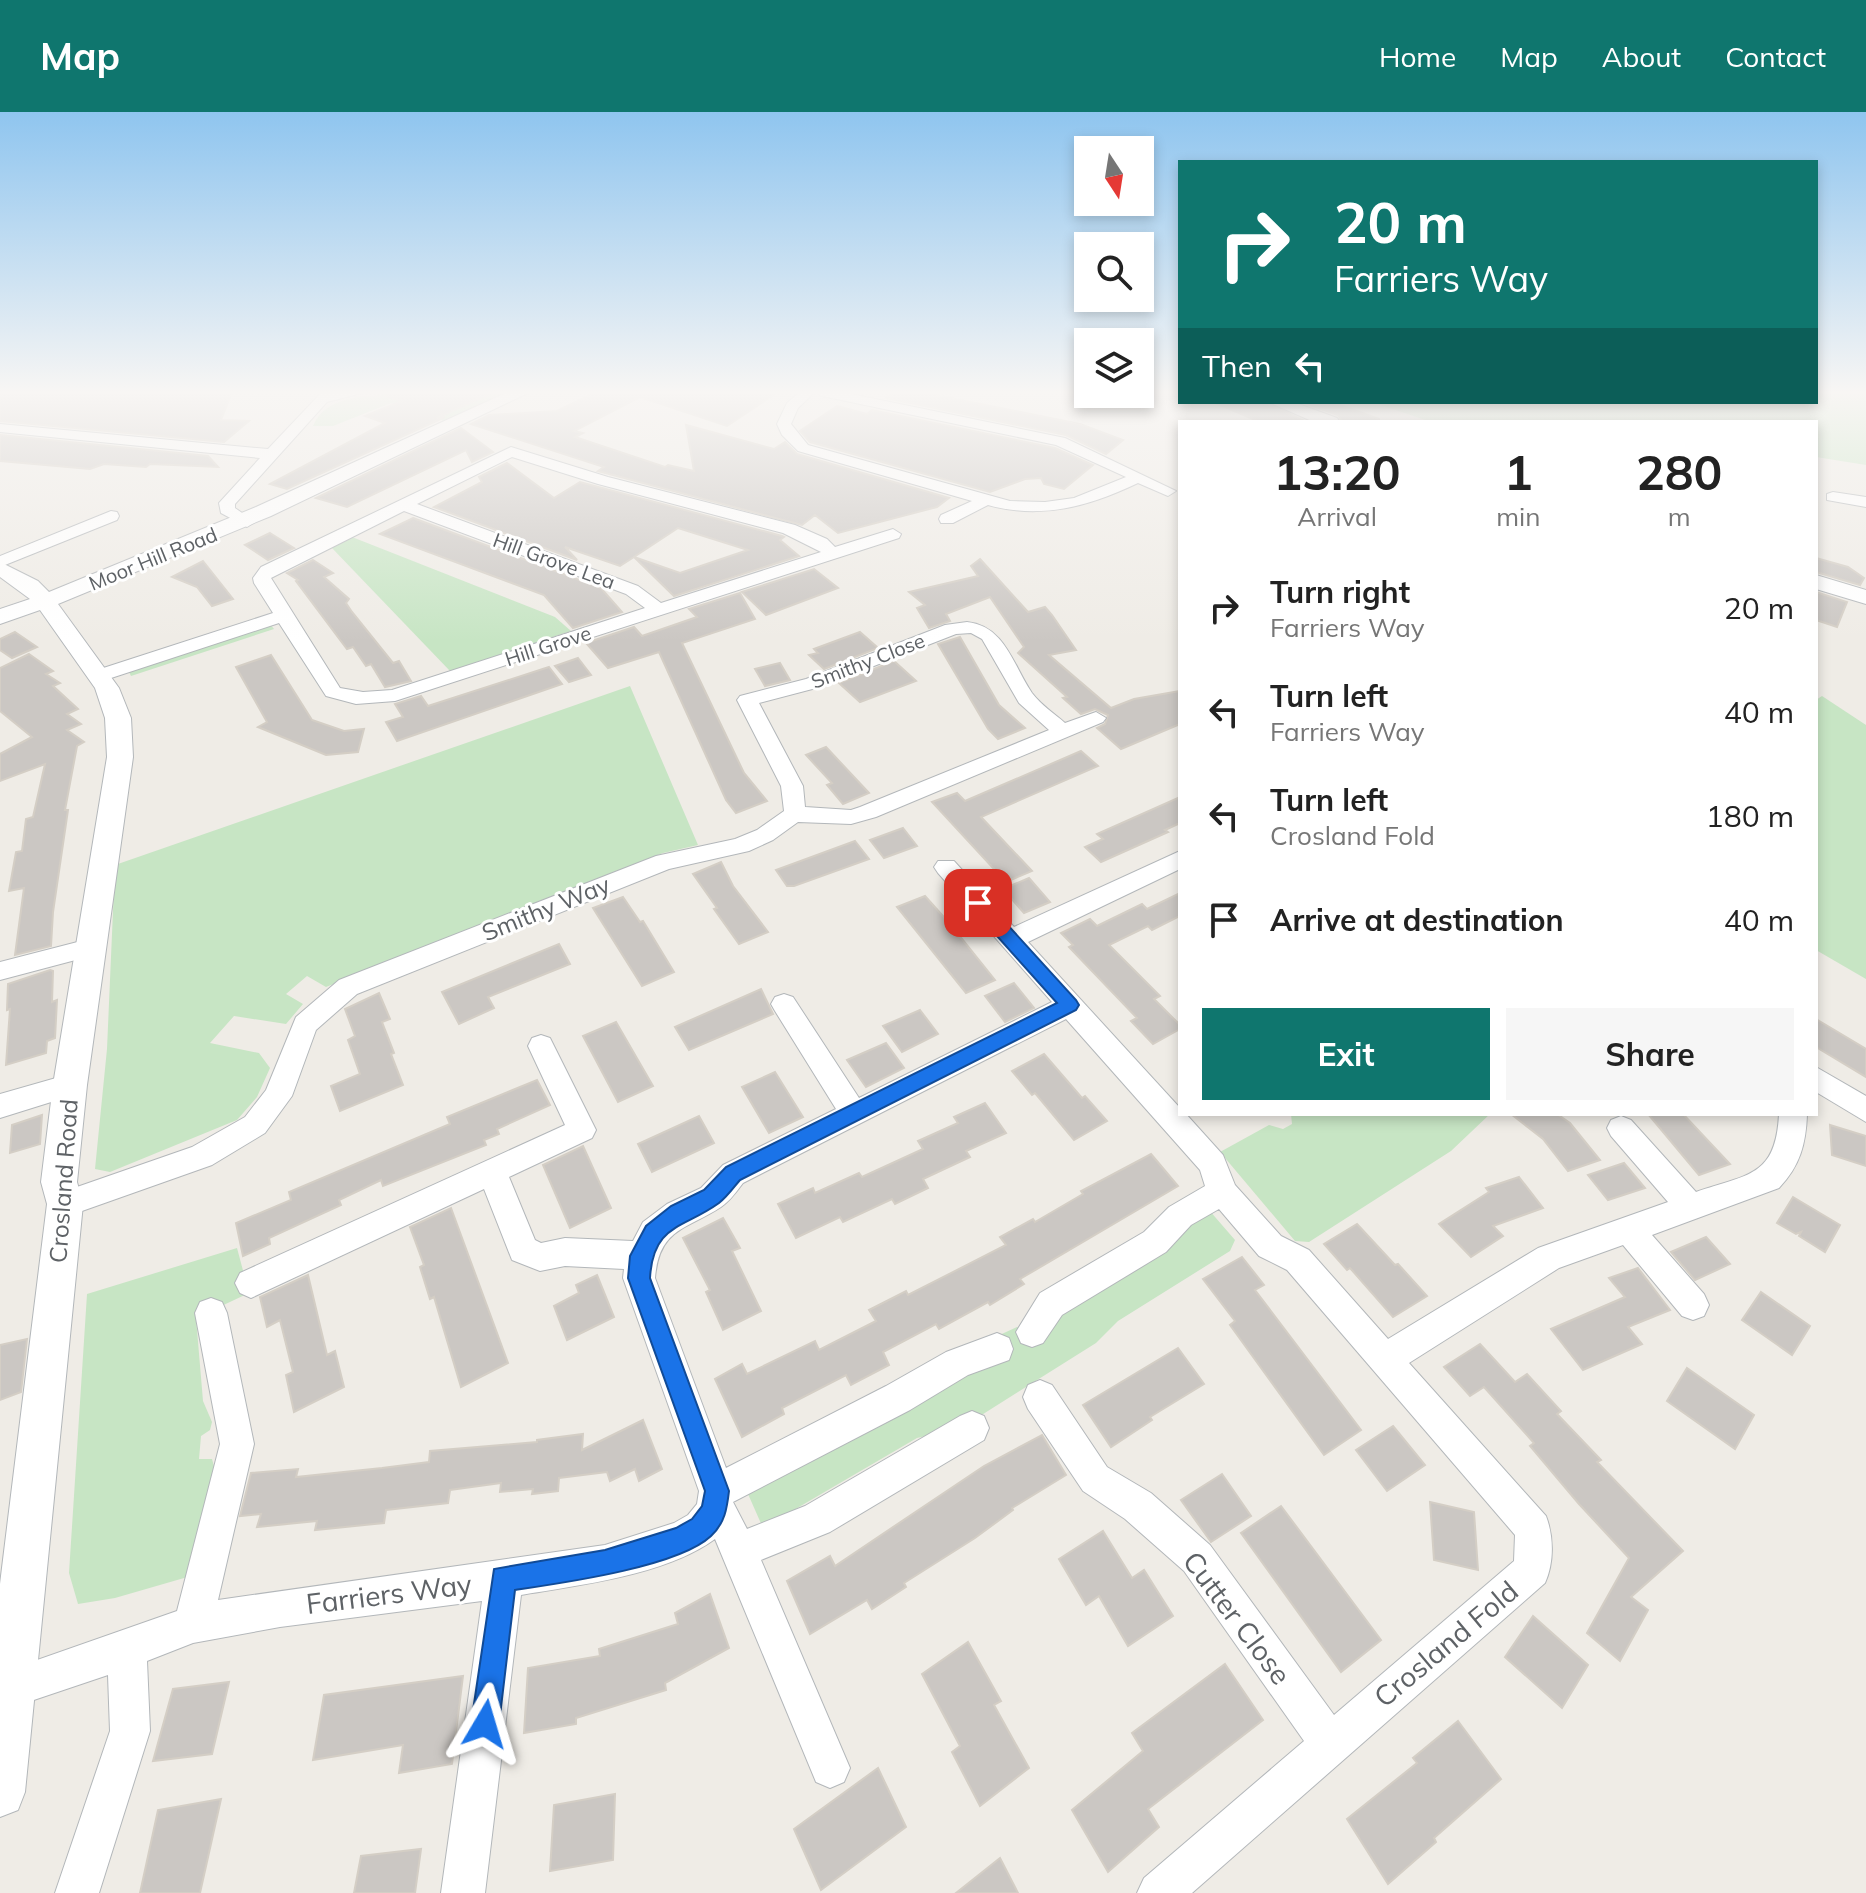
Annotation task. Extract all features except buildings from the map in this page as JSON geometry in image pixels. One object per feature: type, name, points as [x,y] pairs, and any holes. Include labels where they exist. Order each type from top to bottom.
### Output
[{"type":"street","points":[[247,522],[227,510],[227,503],[251,475]]},
{"type":"street","name":"Moor Hill Road","points":[[0,617],[247,522],[346,475]]},
{"type":"street","name":"Hill Grove","points":[[462,475],[267,571],[263,583],[333,692],[369,699],[395,695],[893,534]]},
{"type":"street","name":"Hill Grove","points":[[585,475],[789,529],[821,543],[832,553]]},
{"type":"street","points":[[898,475],[1009,506],[1058,507],[1095,498],[1139,477]]},
{"type":"street","points":[[1135,475],[1168,491]]},
{"type":"street","points":[[1833,497],[1866,502]]},
{"type":"street","points":[[947,519],[986,500]]},
{"type":"street","name":"Hill Grove Lea","points":[[401,504],[632,590],[657,609]]},
{"type":"street","points":[[0,565],[111,516]]},
{"type":"street","name":"Crosland Road","points":[[0,565],[45,601],[103,682],[118,718],[120,757],[70,1085],[59,1182],[65,1204],[0,1792]]},
{"type":"street","points":[[1818,583],[1866,597]]},
{"type":"street","points":[[103,682],[289,622]]},
{"type":"street","name":"Smithy Close","points":[[795,814],[792,786],[747,700],[813,683],[952,629],[967,626],[981,629],[989,636],[1026,699],[1063,732]]},
{"type":"street","points":[[795,814],[851,817],[868,812],[1096,718]]},
{"type":"street","name":"Smithy Way","points":[[65,1204],[202,1156],[255,1125],[278,1096],[305,1024],[348,987],[664,862],[741,846],[765,835],[795,814]]},
{"type":"street","points":[[1011,939],[1178,860]]},
{"type":"street","name":"Crosland Fold","points":[[946,867],[1213,1164],[1222,1192],[1270,1246],[1298,1260],[1533,1529],[1532,1570],[1162,1892]]},
{"type":"street","points":[[0,971],[93,947]]},
{"type":"street","points":[[784,1004],[854,1114]]},
{"type":"street","points":[[830,1768],[716,1501],[646,1301],[639,1278],[641,1256],[654,1232],[678,1213],[712,1197],[733,1174],[1070,1005]]},
{"type":"street","points":[[251,1283],[582,1130],[541,1046]]},
{"type":"street","points":[[1818,1079],[1866,1110]]},
{"type":"street","points":[[0,1106],[70,1085]]},
{"type":"street","points":[[1386,1359],[1549,1258],[1769,1179],[1786,1163],[1792,1140],[1793,1116]]},
{"type":"street","points":[[1621,1128],[1691,1207]]},
{"type":"street","points":[[492,1171],[523,1250],[540,1257],[565,1252],[641,1256]]},
{"type":"street","points":[[1032,1332],[1051,1304],[1155,1242],[1180,1216],[1222,1192]]},
{"type":"street","points":[[1629,1230],[1693,1305]]},
{"type":"street","points":[[193,1624],[237,1444],[211,1313]]},
{"type":"street","name":"Farriers Way","points":[[13,1687],[127,1650],[193,1624],[280,1608],[605,1563],[682,1539],[701,1528],[716,1501],[958,1363],[997,1349]]},
{"type":"street","name":"Cutter Close","points":[[1040,1397],[1095,1479],[1138,1506],[1197,1558],[1330,1743]]},
{"type":"street","points":[[739,1551],[817,1519],[972,1428]]},
{"type":"street","points":[[463,1893],[504,1578]]},
{"type":"street","points":[[77,1893],[130,1731],[127,1650]]},
{"type":"green space","points":[[352,537],[555,617],[571,631],[450,671],[331,547]]},
{"type":"green space","points":[[270,624],[274,629],[131,676],[128,670]]},
{"type":"green space","points":[[630,686],[698,845],[663,853],[326,987],[307,976],[286,994],[303,1004],[286,1024],[234,1016],[210,1043],[259,1053],[270,1068],[257,1097],[237,1120],[110,1172],[95,1169],[107,1049],[115,865]]},
{"type":"green space","points":[[1822,696],[1866,725],[1866,979],[1818,951],[1818,699]]},
{"type":"green space","points":[[1291,1116],[1488,1116],[1451,1151],[1309,1242],[1295,1241],[1220,1152],[1269,1125],[1283,1129],[1292,1124]]},
{"type":"green space","points":[[1209,1210],[1235,1240],[1230,1251],[1118,1321],[1096,1343],[961,1428],[917,1438],[763,1528],[748,1494],[993,1338],[1017,1327],[1039,1341],[1065,1310]]},
{"type":"green space","points":[[237,1248],[249,1293],[196,1318],[203,1401],[212,1422],[210,1430],[201,1436],[199,1459],[212,1459],[215,1470],[191,1576],[115,1598],[78,1604],[69,1573],[87,1294]]},
{"type":"route","points":[[485,1724],[504,1578],[605,1563],[682,1539],[701,1528],[714,1512],[717,1491],[639,1278],[641,1256],[654,1232],[678,1213],[712,1197],[733,1174],[1070,1005],[978,903]]}]
